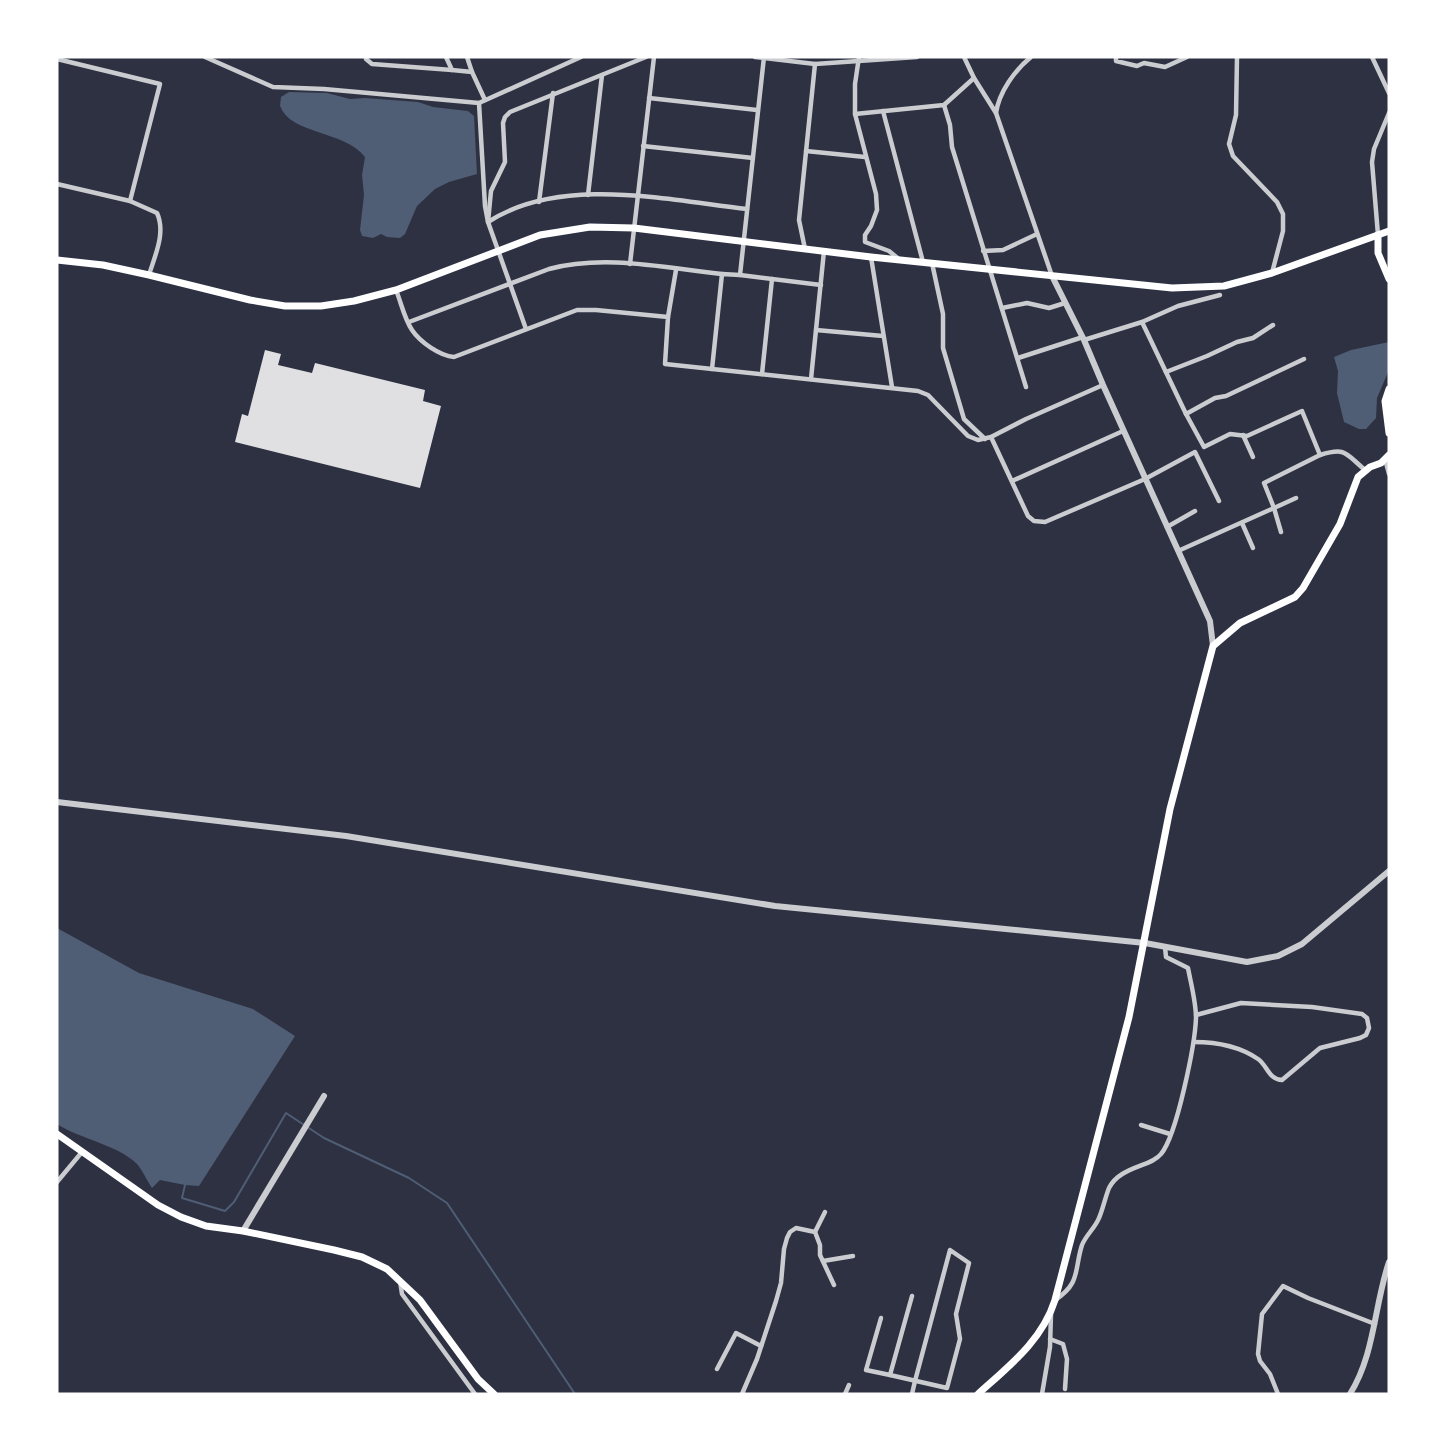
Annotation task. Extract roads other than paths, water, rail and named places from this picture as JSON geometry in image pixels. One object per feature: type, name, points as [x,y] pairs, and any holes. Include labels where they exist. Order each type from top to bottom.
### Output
[{"type":"main road","points":[[57,260],[148,275],[250,300],[285,306],[321,306],[354,301],[396,290],[540,235],[590,227],[634,228],[871,257],[1172,288],[1224,286],[1272,273],[1389,231]]},
{"type":"main road","points":[[1378,235],[1378,253],[1389,279]]},
{"type":"main road","points":[[1389,389],[1385,401],[1389,433]]},
{"type":"main road","points":[[978,1394],[1017,1360],[1037,1338],[1052,1311],[1129,1017],[1170,809],[1213,646],[1240,622],[1295,597],[1303,588],[1340,524],[1358,477],[1387,457]]},
{"type":"main road","points":[[57,1134],[165,1209],[206,1226],[243,1231],[362,1257],[387,1269],[420,1300],[478,1379],[494,1394]]},
{"type":"street","points":[[205,57],[273,87],[324,89],[479,103],[581,57]]},
{"type":"street","points":[[366,57],[372,64],[472,72]]},
{"type":"street","points":[[446,57],[452,70]]},
{"type":"street","points":[[466,57],[485,100]]},
{"type":"street","points":[[488,222],[491,191],[505,162],[503,123],[505,117],[510,112],[553,93],[646,57]]},
{"type":"street","points":[[630,264],[654,57]]},
{"type":"street","points":[[755,57],[815,64],[859,59],[917,57]]},
{"type":"street","points":[[740,275],[764,57]]},
{"type":"street","points":[[964,57],[996,113],[1052,276],[1083,338],[1210,621],[1213,646]]},
{"type":"street","points":[[996,113],[998,101],[1006,86],[1031,57]]},
{"type":"street","points":[[1116,57],[1116,61],[1137,66],[1144,63],[1165,67],[1187,57]]},
{"type":"street","points":[[1237,57],[1236,115],[1229,144],[1233,156],[1277,202],[1283,214],[1283,231],[1272,273]]},
{"type":"street","points":[[1372,57],[1389,93]]},
{"type":"street","points":[[57,59],[160,84],[130,201]]},
{"type":"street","points":[[859,59],[855,84],[855,114],[876,194],[877,210],[871,226],[864,235],[865,242],[889,250],[900,260]]},
{"type":"street","points":[[806,249],[799,220],[815,64]]},
{"type":"street","points":[[588,195],[602,75]]},
{"type":"street","points":[[855,114],[944,105],[974,78]]},
{"type":"street","points":[[539,202],[553,93]]},
{"type":"street","points":[[649,98],[758,110]]},
{"type":"street","points":[[479,103],[484,206],[497,250],[526,328]]},
{"type":"street","points":[[944,105],[950,125],[952,147],[1026,387]]},
{"type":"street","points":[[883,111],[923,262]]},
{"type":"street","points":[[1378,235],[1372,162],[1374,149],[1389,113]]},
{"type":"street","points":[[644,146],[753,158]]},
{"type":"street","points":[[806,150],[865,157]]},
{"type":"street","points":[[57,184],[130,201],[157,213],[162,224],[160,238],[148,275]]},
{"type":"street","points":[[488,222],[499,215],[539,202],[588,195],[638,196],[747,210]]},
{"type":"street","points":[[983,251],[1003,250],[1037,234]]},
{"type":"street","points":[[811,379],[824,251]]},
{"type":"street","points":[[871,257],[892,387]]},
{"type":"street","points":[[409,322],[549,268],[570,263],[614,262],[821,285]]},
{"type":"street","points":[[932,263],[943,314],[943,348],[964,418],[985,439]]},
{"type":"street","points":[[676,270],[668,317],[665,364],[918,391],[928,395],[968,436],[978,440],[991,437],[1103,385]]},
{"type":"street","points":[[712,369],[722,274]]},
{"type":"street","points":[[762,374],[772,279]]},
{"type":"street","points":[[396,290],[412,330],[437,353],[454,357],[577,310],[668,317]]},
{"type":"street","points":[[1018,358],[1142,322],[1178,306],[1220,295]]},
{"type":"street","points":[[1002,308],[1027,303],[1049,308],[1065,303]]},
{"type":"street","points":[[1142,322],[1204,447],[1230,434],[1247,436],[1302,411],[1320,455]]},
{"type":"street","points":[[1166,372],[1237,342],[1253,338],[1273,325]]},
{"type":"street","points":[[816,330],[883,336]]},
{"type":"street","points":[[1186,414],[1215,398],[1226,396],[1304,359]]},
{"type":"street","points":[[1012,481],[1123,431]]},
{"type":"street","points":[[1243,435],[1252,458]]},
{"type":"street","points":[[991,437],[1028,516],[1034,521],[1045,522],[1145,479],[1195,452],[1219,501]]},
{"type":"street","points":[[1281,532],[1264,483],[1320,455],[1337,450],[1343,451],[1365,470]]},
{"type":"street","points":[[1387,457],[1389,474]]},
{"type":"street","points":[[1178,552],[1296,498]]},
{"type":"street","points":[[1167,526],[1195,511]]},
{"type":"street","points":[[1242,523],[1253,548]]},
{"type":"street","points":[[57,802],[346,836],[775,906],[1145,943],[1247,962],[1278,956],[1302,944],[1389,871]]},
{"type":"street","points":[[1055,1299],[1066,1293],[1077,1276],[1083,1244],[1100,1217],[1110,1186],[1135,1166],[1154,1160],[1162,1154],[1174,1126],[1194,1042],[1196,1015],[1188,968],[1166,957],[1165,947]]},
{"type":"street","points":[[1194,1042],[1228,1045],[1259,1059],[1274,1078],[1282,1080],[1320,1048],[1360,1038],[1366,1035],[1369,1028],[1367,1018],[1362,1014],[1312,1006],[1241,1003],[1196,1015]]},
{"type":"street","points":[[243,1231],[324,1096]]},
{"type":"street","points":[[1141,1125],[1170,1134]]},
{"type":"street","points":[[57,1182],[82,1152]]},
{"type":"street","points":[[825,1212],[815,1232],[823,1262],[834,1285]]},
{"type":"street","points":[[742,1394],[757,1359],[781,1283],[787,1238],[796,1228],[815,1232]]},
{"type":"street","points":[[912,1394],[950,1250],[969,1263],[956,1314],[960,1339],[945,1394]]},
{"type":"street","points":[[823,1262],[853,1256]]},
{"type":"street","points":[[1350,1394],[1357,1383],[1370,1347],[1389,1262]]},
{"type":"street","points":[[399,1279],[402,1294],[475,1394]]},
{"type":"street","points":[[1278,1394],[1258,1354],[1262,1314],[1282,1286],[1375,1324]]},
{"type":"street","points":[[890,1375],[912,1296]]},
{"type":"street","points":[[1042,1394],[1052,1311]]},
{"type":"street","points":[[880,1318],[866,1370],[947,1388]]},
{"type":"street","points":[[717,1369],[736,1333],[761,1346]]},
{"type":"street","points":[[1050,1339],[1062,1344],[1065,1351],[1065,1389]]},
{"type":"street","points":[[845,1394],[849,1385]]},
{"type":"water","points":[[289,92],[327,93],[350,99],[418,102],[433,107],[468,111],[474,116],[477,174],[449,182],[435,189],[417,206],[405,234],[400,238],[381,234],[373,238],[362,236],[360,230],[364,195],[362,175],[365,157],[356,148],[306,128],[286,115],[280,106],[281,97]]},
{"type":"water","points":[[1389,342],[1389,370],[1377,398],[1376,418],[1366,429],[1359,429],[1344,422],[1337,393],[1338,371],[1334,357],[1351,350]]},
{"type":"water","points":[[57,928],[139,973],[253,1009],[295,1036],[199,1186],[160,1180],[152,1188],[137,1164],[129,1157],[57,1124]]},
{"type":"waterway","points":[[185,1185],[182,1198],[225,1211],[234,1202],[286,1113],[324,1138],[409,1178],[447,1203],[575,1394]]}]
